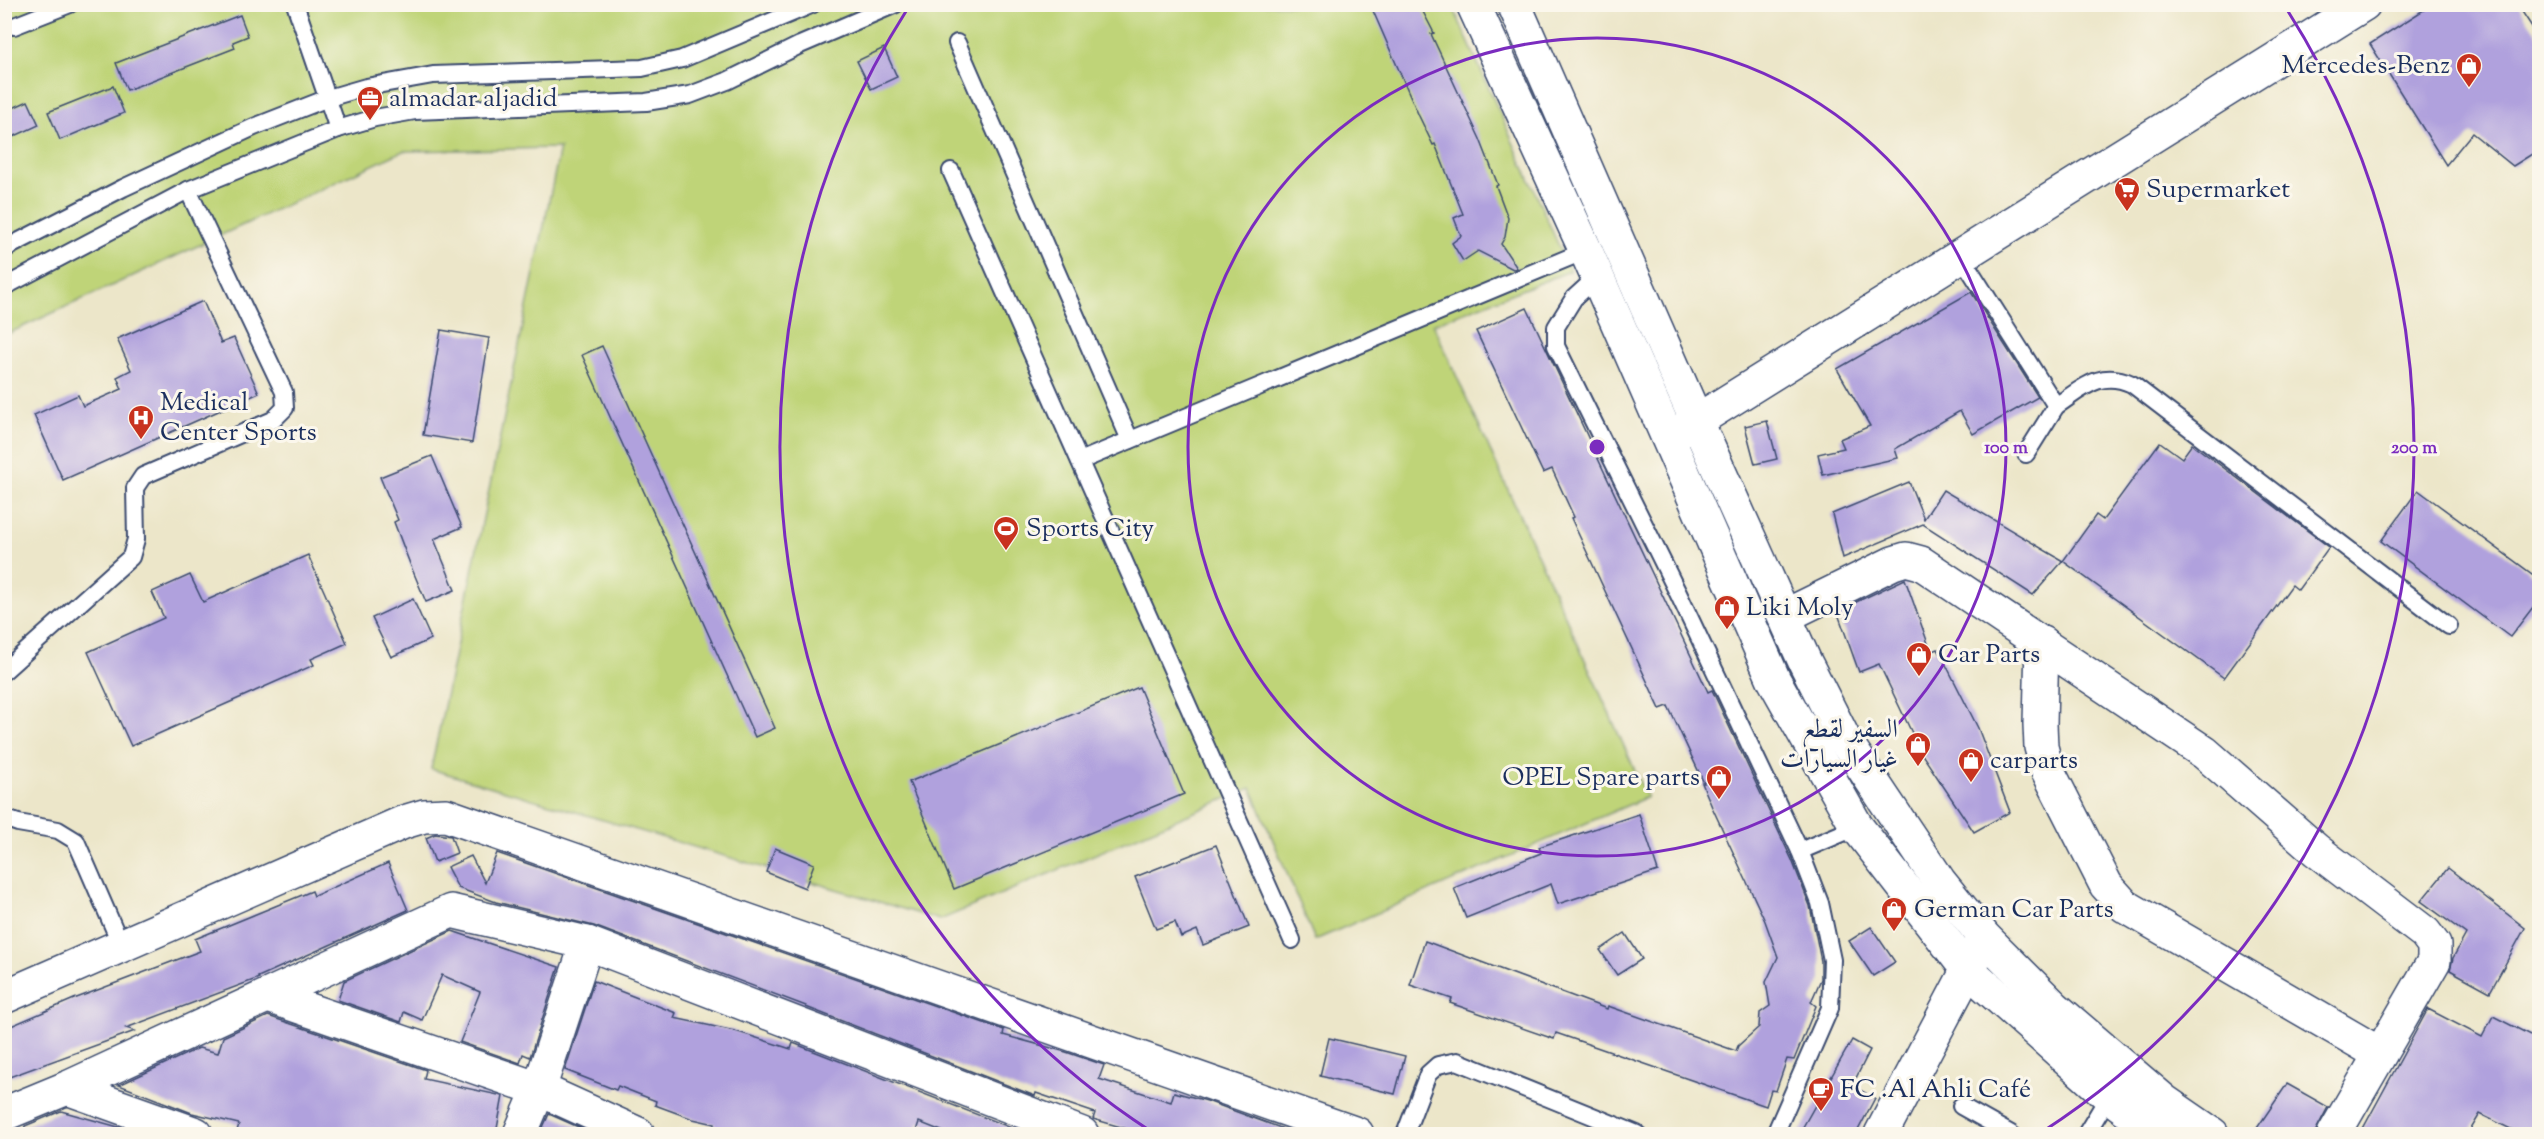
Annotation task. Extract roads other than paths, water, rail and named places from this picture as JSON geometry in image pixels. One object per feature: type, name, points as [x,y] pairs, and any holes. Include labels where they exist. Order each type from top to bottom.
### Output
[{"type":"main road","points":[[1473,4],[1591,264],[1774,680],[1857,827],[1967,969],[2109,1096],[2160,1134]]},
{"type":"main road","points":[[1514,4],[1697,422],[1844,739],[1939,881],[1985,938],[2054,1007],[2164,1101],[2212,1134]]},
{"type":"main road","points":[[1667,439],[2364,4]]},
{"type":"main road","points":[[1785,616],[1893,563],[1906,559],[1921,563],[2205,753],[2316,850],[2425,933],[2434,945],[2434,961],[2334,1134]]},
{"type":"main road","points":[[2042,644],[2041,747],[2047,769],[2106,885],[2126,906],[2380,1053]]},
{"type":"main road","points":[[4,998],[404,822],[424,816],[446,815],[1357,1134]]},
{"type":"main road","points":[[4,1114],[67,1088],[451,911],[586,942],[1082,1134]]},
{"type":"main road","points":[[1881,1134],[1985,938]]},
{"type":"main road","points":[[520,1134],[539,1089],[586,942]]},
{"type":"main road","points":[[268,996],[539,1089],[638,1134]]},
{"type":"main road","points":[[67,1088],[196,1134]]},
{"type":"lane","points":[[14,26],[70,4]]},
{"type":"lane","points":[[295,4],[338,129]]},
{"type":"lane","points":[[4,249],[123,188],[254,127],[328,98],[366,87],[433,75],[642,68],[692,55],[813,4]]},
{"type":"lane","points":[[4,287],[188,190],[338,129],[375,118],[415,111],[646,102],[690,95],[727,81],[800,45],[896,4]]},
{"type":"lane","points":[[957,43],[1130,440]]},
{"type":"lane","points":[[951,171],[1292,940]]},
{"type":"lane","points":[[4,671],[131,557],[136,539],[135,488],[143,476],[273,420],[285,408],[284,392],[188,190]]},
{"type":"lane","points":[[1615,237],[1591,264],[1556,327],[1556,346],[1678,593],[1800,851],[1820,903],[1832,960],[1830,1008],[1775,1134]]},
{"type":"lane","points":[[1961,256],[2056,406]]},
{"type":"lane","points":[[1080,461],[1591,264]]},
{"type":"lane","points":[[2026,454],[2056,406],[2097,379],[2110,377],[2132,384],[2449,626]]},
{"type":"lane","points":[[4,819],[58,830],[76,841],[122,947]]},
{"type":"lane","points":[[1800,851],[1857,827]]},
{"type":"lane","points":[[1405,1134],[1428,1074],[1438,1065],[1457,1061],[1637,1134]]},
{"type":"lane","points":[[2085,1134],[2109,1096]]},
{"type":"lane","points":[[1961,1106],[2011,1134]]},
{"type":"place","name":"Mercedes-Benz","points":[[2469,89]]},
{"type":"place","name":"almadar aljadid","points":[[370,122]]},
{"type":"place","name":"Supermarket","points":[[2127,213]]},
{"type":"place","name":"Medical Center Sports","points":[[141,441]]},
{"type":"place","name":"Sports City","points":[[1006,552]]},
{"type":"place","name":"Liki Moly","points":[[1727,631]]},
{"type":"place","name":"Car Parts","points":[[1919,678]]},
{"type":"place","name":"السفير لقطع غيار السيارات","points":[[1918,768]]},
{"type":"place","name":"carparts","points":[[1971,784]]},
{"type":"place","name":"OPEL Spare parts","points":[[1719,801]]},
{"type":"place","name":"German Car Parts","points":[[1894,933]]},
{"type":"place","name":"FC .Al Ahli Café","points":[[1821,1113]]}]
